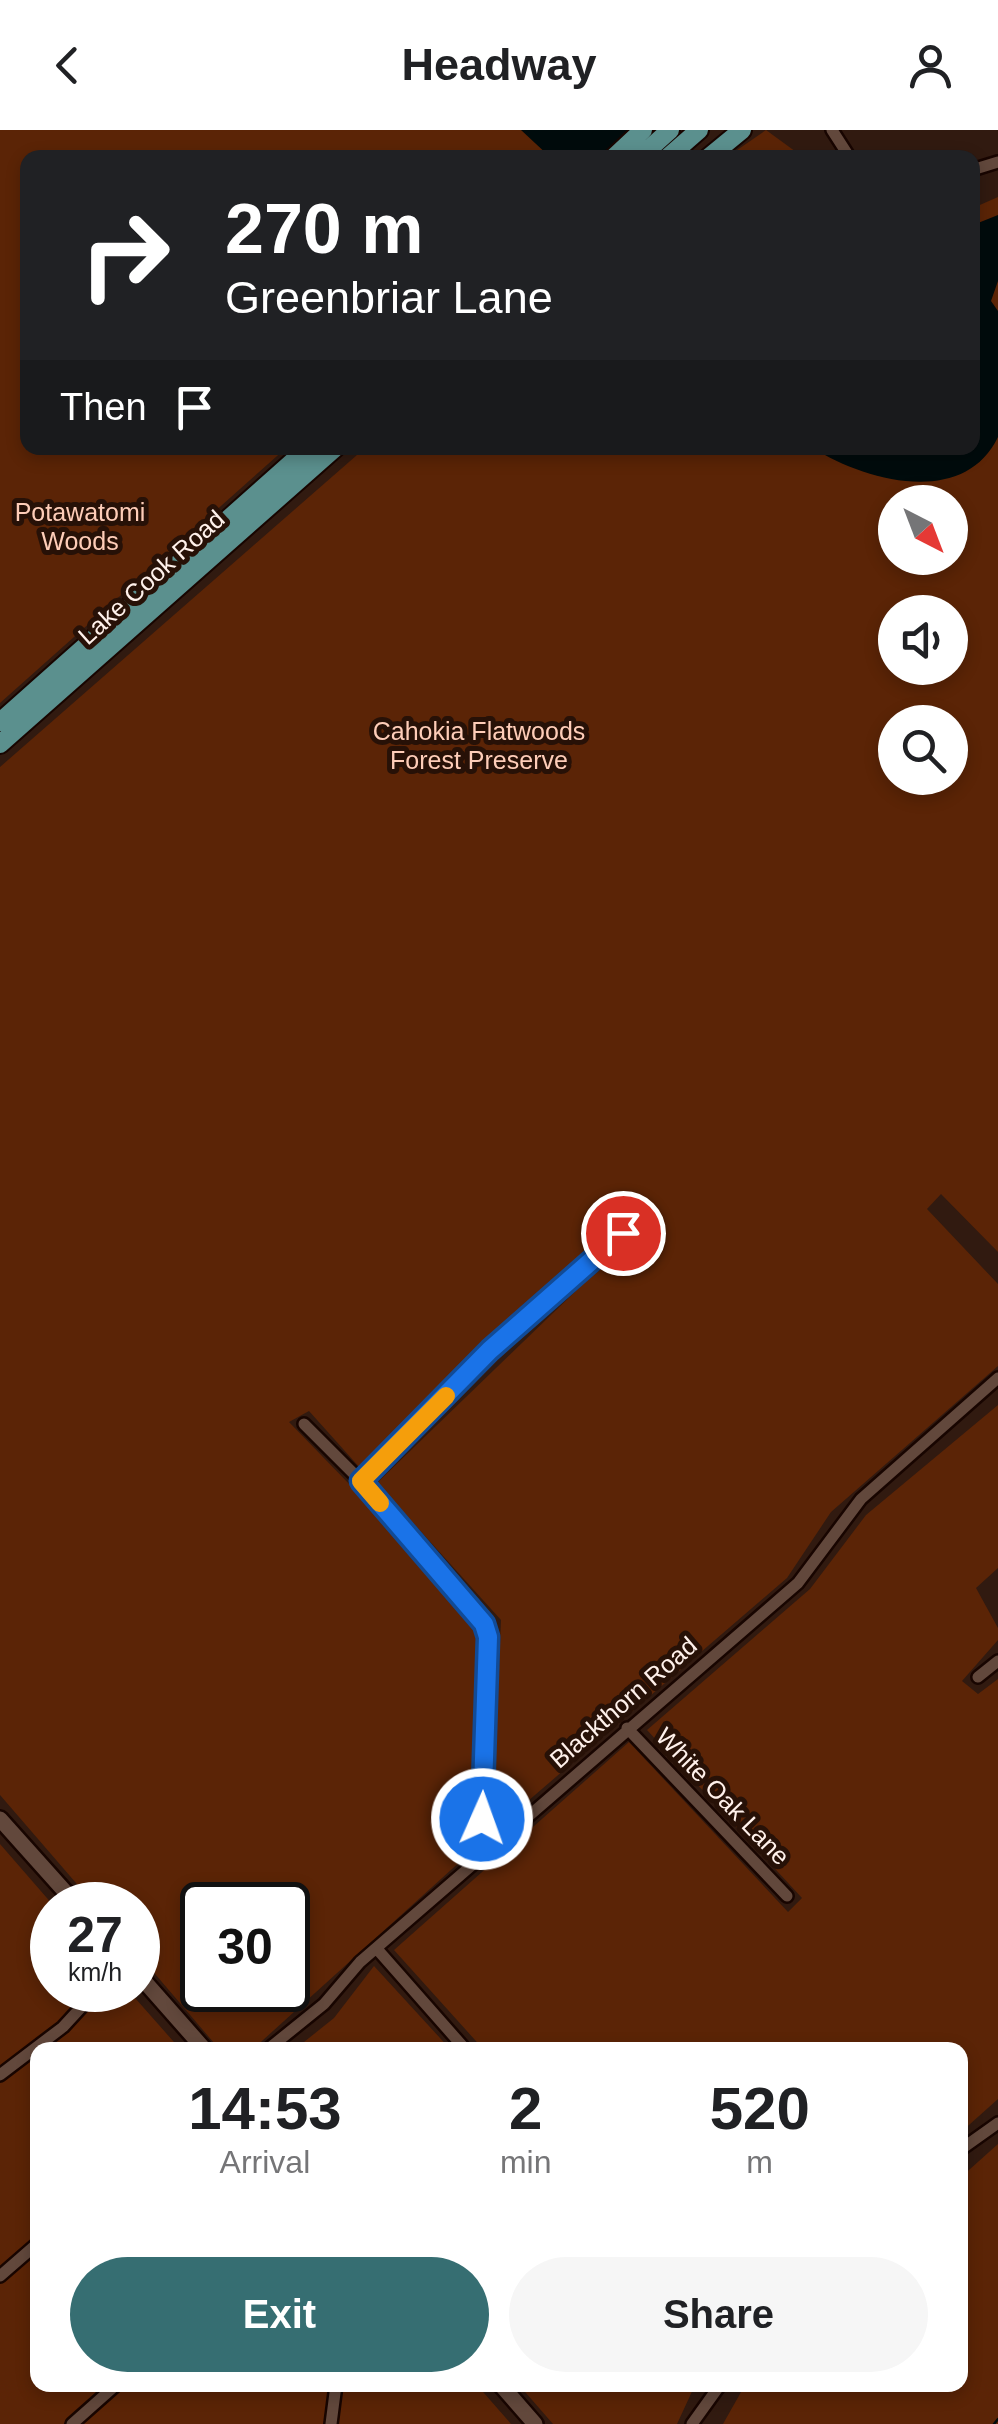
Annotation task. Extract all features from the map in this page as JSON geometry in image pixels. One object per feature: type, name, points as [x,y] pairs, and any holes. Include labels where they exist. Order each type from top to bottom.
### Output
[{"type":"main road","points":[[655,143],[670,130]]},
{"type":"main road","points":[[655,143],[698,130]]},
{"type":"main road","points":[[718,150],[742,130]]},
{"type":"main road","name":"Lake Cook Road","points":[[0,722],[300,455]]},
{"type":"main road","name":"Lake Cook Road","points":[[0,744],[327,455]]},
{"type":"street","points":[[361,1481],[490,1350],[623,1233]]},
{"type":"street","name":"Blackthorn Road","points":[[277,2042],[324,2004],[376,1949],[481,1855],[798,1583],[861,1499],[998,1378]]},
{"type":"street","points":[[304,1424],[361,1481],[484,1624],[488,1637],[481,1855]]},
{"type":"street","points":[[978,1677],[998,1661]]},
{"type":"street","name":"White Oak Lane","points":[[627,1728],[786,1896]]},
{"type":"street","points":[[0,1818],[57,1882]]},
{"type":"street","points":[[376,1949],[459,2042]]},
{"type":"street","points":[[160,1999],[198,2042]]},
{"type":"street","points":[[43,2042],[77,2012]]},
{"type":"street","points":[[0,2075],[30,2052]]},
{"type":"street","points":[[968,2144],[998,2122]]},
{"type":"street","points":[[0,2276],[30,2251]]},
{"type":"street","points":[[72,2424],[108,2392]]},
{"type":"street","points":[[331,2424],[335,2392]]},
{"type":"street","points":[[507,2392],[535,2424]]},
{"type":"street","points":[[692,2424],[715,2392]]},
{"type":"green space","name":"Potawatomi Woods","points":[[0,130],[634,130],[612,150],[20,150],[20,455],[278,455],[0,703]]},
{"type":"green space","points":[[766,130],[793,150],[737,150]]},
{"type":"green space","name":"Cahokia Flatwoods Forest Preserve","points":[[998,197],[998,1252],[941,1194],[927,1209],[998,1284],[998,1366],[831,1512],[787,1578],[492,1832],[501,1620],[377,1483],[582,1285],[634,1241],[628,1221],[480,1343],[361,1469],[309,1411],[289,1422],[485,1624],[473,1850],[310,1998],[310,1882],[180,1882],[180,2003],[160,1980],[160,1882],[75,1882],[0,1795],[0,767],[357,455],[980,455],[980,205]]},
{"type":"green space","points":[[998,1405],[998,1568],[976,1588],[998,1628],[998,1640],[962,1681],[978,1694],[998,1679],[998,2099],[968,2126],[968,2042],[477,2042],[394,1950],[629,1742],[788,1912],[802,1898],[647,1730],[810,1589],[866,1515]]},
{"type":"green space","points":[[0,1844],[33,1882],[30,1882],[30,2012],[147,2012],[174,2042],[30,2042],[30,2392],[483,2392],[511,2424],[0,2424]]},
{"type":"green space","points":[[374,1966],[444,2042],[304,2042],[334,2018]]},
{"type":"green space","points":[[188,2012],[294,2012],[261,2042],[213,2042]]},
{"type":"green space","points":[[998,2144],[998,2424],[723,2424],[741,2392],[968,2392],[968,2171]]},
{"type":"green space","points":[[525,2392],[692,2392],[677,2424],[553,2424]]},
{"type":"shaded area","points":[[521,130],[627,130],[646,150],[542,150]]},
{"type":"shaded area","points":[[998,215],[998,281],[991,301],[998,311],[998,437],[982,459],[962,473],[938,480],[885,478],[825,455],[980,455],[980,222]]},
{"type":"waterway","points":[[994,2424],[998,2419]]},
{"type":"slow traffic","points":[[380,1503],[361,1481],[446,1396]]},
{"type":"route","points":[[482,1819],[488,1637],[484,1624],[361,1481],[480,1359],[514,1332],[573,1273],[623,1233]]}]
